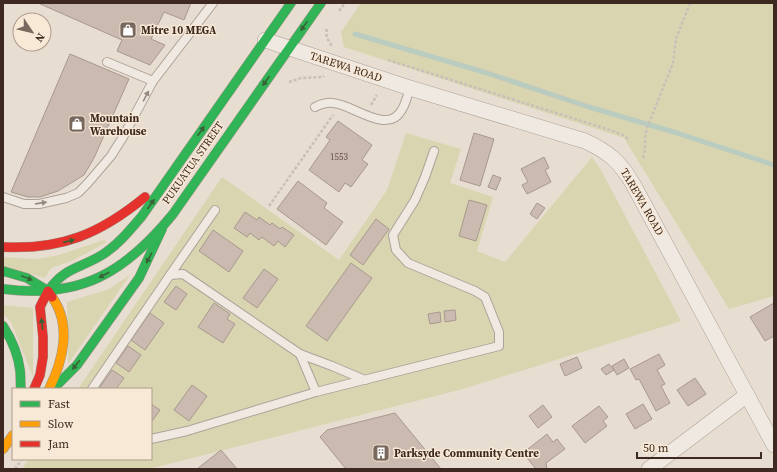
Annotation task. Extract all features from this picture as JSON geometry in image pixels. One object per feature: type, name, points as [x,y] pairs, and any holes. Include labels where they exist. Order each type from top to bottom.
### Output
[{"type":"main road","name":"PUKUATUA STREET","points":[[178,163],[291,3]]},
{"type":"main road","name":"PUKUATUA STREET","points":[[3,289],[32,291],[60,290],[78,286],[119,267],[148,242],[179,205],[321,3]]},
{"type":"main road","points":[[3,246],[27,248],[76,239],[95,232],[134,207],[156,187],[178,163]]},
{"type":"main road","points":[[34,388],[40,375],[44,357],[44,337],[40,307],[48,290],[66,272],[97,258],[127,233],[155,198],[178,163]]},
{"type":"main road","points":[[54,388],[77,365],[139,278],[165,223]]},
{"type":"main road","points":[[3,271],[27,278],[48,290],[60,308],[64,330],[60,361],[57,373],[50,388]]},
{"type":"main road","points":[[3,326],[12,339],[17,356],[21,388]]},
{"type":"main road","points":[[3,448],[12,436]]},
{"type":"street","name":"TAREWA ROAD","points":[[265,40],[288,49],[330,61],[410,88],[585,141],[606,152],[625,170],[774,445]]},
{"type":"street","points":[[649,469],[747,395]]},
{"type":"lane","points":[[3,197],[24,204],[39,204],[66,198],[78,193],[111,156],[154,81],[214,3]]},
{"type":"lane","points":[[107,62],[154,81]]},
{"type":"lane","points":[[315,107],[322,104],[333,103],[346,106],[380,120],[393,119],[401,112],[410,88]]},
{"type":"lane","points":[[152,440],[187,431],[316,392],[499,346],[499,332],[485,297],[475,291],[408,263],[396,250],[393,235],[415,200],[425,178],[434,151]]},
{"type":"lane","points":[[93,388],[215,210]]},
{"type":"lane","points":[[170,276],[183,274],[300,354],[365,380]]},
{"type":"lane","points":[[300,354],[316,392]]},
{"type":"path","points":[[336,15],[345,3]]},
{"type":"path","points":[[643,158],[647,128],[673,62],[676,39],[690,3]]},
{"type":"path","points":[[328,27],[326,32],[327,37],[335,49]]},
{"type":"path","points":[[388,60],[607,129],[623,135],[628,139]]},
{"type":"path","points":[[366,115],[377,95]]},
{"type":"path","points":[[268,206],[333,115],[339,118]]},
{"type":"path","points":[[15,469],[21,460]]},
{"type":"shaded area","points":[[361,3],[774,3],[774,296],[729,309],[624,138],[344,47],[341,32]]},
{"type":"shaded area","points":[[406,133],[461,149],[450,183],[493,197],[477,251],[505,262],[592,157],[601,170],[681,321],[463,389],[149,469],[22,469],[28,460],[152,460],[152,388],[79,388],[222,177],[339,260],[387,190]]},
{"type":"shaded area","points":[[104,240],[107,242],[72,261],[51,268],[45,278],[3,266],[3,257],[36,259],[59,255]]},
{"type":"shaded area","points":[[130,275],[68,364],[67,302],[109,289]]},
{"type":"shaded area","points":[[3,305],[33,308],[33,377],[11,322],[3,314]]},
{"type":"building","name":"Mitre 10 MEGA","points":[[38,3],[191,3],[184,20],[164,12],[151,39],[165,45],[150,65],[117,51],[122,40]]},
{"type":"building","points":[[70,54],[129,79],[94,158],[84,175],[58,191],[40,197],[28,197],[11,192]]},
{"type":"building","points":[[338,121],[372,145],[362,160],[368,164],[351,187],[345,183],[339,192],[309,170],[330,140],[326,137]]},
{"type":"building","points":[[474,133],[494,139],[480,186],[460,180]]},
{"type":"building","points":[[544,157],[549,168],[545,170],[551,182],[527,194],[522,185],[528,182],[521,169]]},
{"type":"building","points":[[493,175],[501,178],[496,190],[488,187]]},
{"type":"building","points":[[298,181],[327,203],[324,208],[343,222],[326,245],[277,209]]},
{"type":"building","points":[[469,200],[487,205],[476,241],[459,236]]},
{"type":"building","points":[[537,203],[545,208],[537,219],[530,214]]},
{"type":"building","points":[[245,212],[257,220],[259,217],[270,225],[272,223],[280,229],[282,227],[294,235],[285,247],[278,241],[274,246],[262,237],[259,240],[250,233],[247,237],[234,228]]},
{"type":"building","points":[[376,219],[389,229],[363,265],[350,255]]},
{"type":"building","points":[[213,230],[243,251],[229,272],[199,251]]},
{"type":"building","points":[[351,263],[372,278],[327,341],[306,326]]},
{"type":"building","points":[[264,269],[278,279],[257,308],[243,298]]},
{"type":"building","points":[[176,286],[187,294],[176,310],[164,302]]},
{"type":"building","points":[[214,303],[230,314],[227,319],[235,324],[223,343],[198,327]]},
{"type":"building","points":[[774,303],[774,336],[765,341],[750,317]]},
{"type":"building","points":[[455,310],[456,320],[445,322],[444,311]]},
{"type":"building","points":[[440,312],[441,322],[430,324],[428,314]]},
{"type":"building","points":[[150,313],[164,323],[145,350],[131,340]]},
{"type":"building","points":[[128,346],[141,355],[129,372],[116,363]]},
{"type":"building","points":[[659,354],[665,365],[657,370],[665,384],[661,386],[670,403],[656,411],[639,379],[636,380],[630,369]]},
{"type":"building","points":[[577,357],[582,368],[565,376],[560,364]]},
{"type":"building","points":[[624,359],[629,368],[617,375],[612,366]]},
{"type":"building","points":[[609,364],[614,370],[606,375],[601,369]]},
{"type":"building","points":[[112,370],[124,378],[117,388],[100,387]]},
{"type":"building","points":[[695,378],[706,394],[688,406],[677,390]]},
{"type":"building","points":[[192,385],[207,396],[189,421],[174,410]]},
{"type":"building","points":[[643,404],[652,419],[635,429],[626,414]]},
{"type":"building","points":[[152,405],[160,410],[152,421]]},
{"type":"building","points":[[543,405],[552,417],[538,428],[529,416]]},
{"type":"building","points":[[599,406],[608,417],[603,421],[607,426],[585,443],[572,426]]},
{"type":"building","name":"Parksyde Community Centre","points":[[395,413],[441,469],[346,469],[320,437],[327,430]]},
{"type":"building","points":[[547,434],[553,442],[557,439],[565,449],[546,463],[547,469],[536,469],[523,453]]},
{"type":"building","points":[[221,450],[237,469],[197,469]]},
{"type":"waterway","points":[[355,34],[487,73],[589,107],[677,133],[774,165]]},
{"type":"traffic: fast","points":[[48,291],[60,277],[73,269],[94,260],[113,247],[124,237],[142,216],[291,3]]},
{"type":"traffic: fast","points":[[3,289],[30,291],[55,290],[78,285],[99,277],[118,266],[137,252],[155,235],[173,214],[321,3]]},
{"type":"traffic: fast","points":[[54,388],[77,365],[139,278],[162,229]]},
{"type":"traffic: fast","points":[[3,271],[27,278],[45,289]]},
{"type":"traffic: fast","points":[[3,326],[12,342],[18,358],[21,388]]},
{"type":"traffic: slow","points":[[49,388],[58,367],[64,331],[62,319],[52,297]]},
{"type":"traffic: slow","points":[[3,449],[12,436]]},
{"type":"traffic: jam","points":[[3,247],[43,246],[79,237],[112,221],[145,197]]},
{"type":"traffic: jam","points":[[34,388],[40,375],[43,357],[40,307],[48,291],[52,297]]},
{"type":"place","name":"Mitre 10 MEGA","points":[[128,30]]},
{"type":"place","name":"Mountain Warehouse","points":[[77,124]]},
{"type":"place","name":"Parksyde Community Centre","points":[[381,453]]}]
